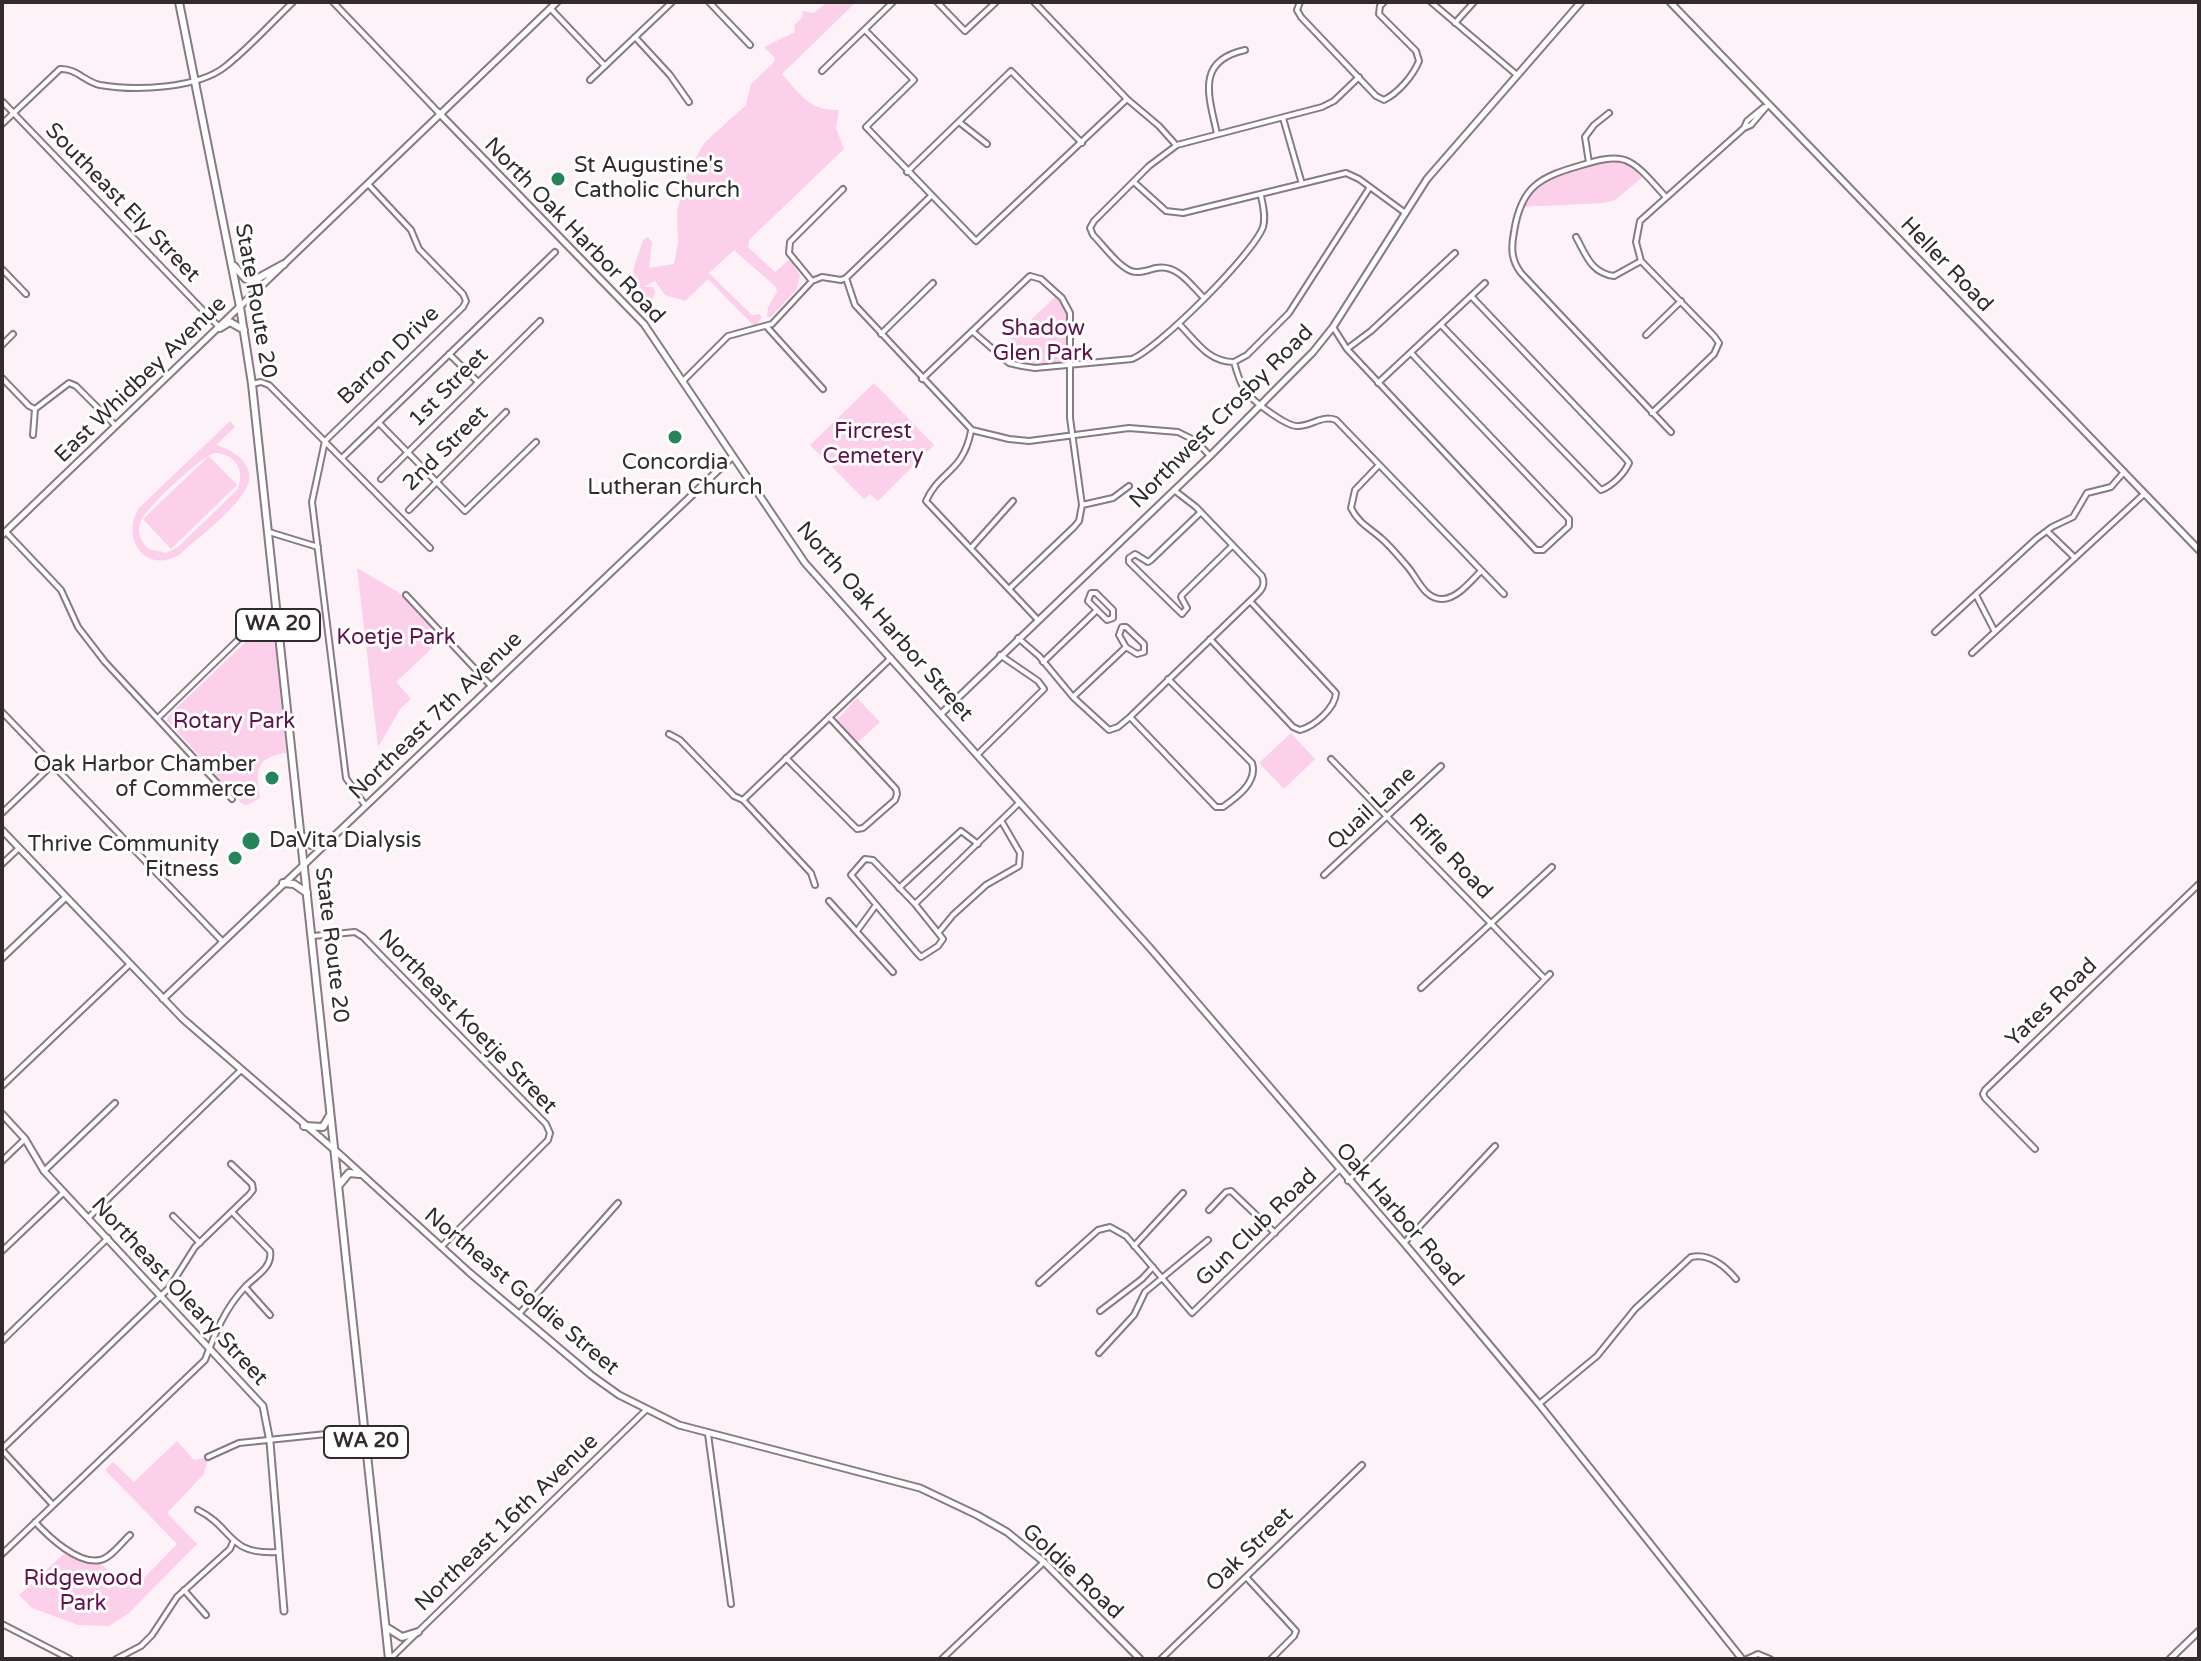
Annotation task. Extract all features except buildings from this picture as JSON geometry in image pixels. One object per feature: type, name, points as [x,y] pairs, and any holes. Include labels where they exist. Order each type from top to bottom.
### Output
[{"type":"main road","name":"State Route 20","points":[[179,2],[232,264],[252,384],[389,1659]]},
{"type":"main road","points":[[232,264],[246,279],[253,281],[284,264]]},
{"type":"main road","points":[[220,328],[230,322],[244,330]]},
{"type":"main road","points":[[299,831],[311,845],[324,844]]},
{"type":"main road","points":[[283,883],[294,884],[307,893]]},
{"type":"main road","points":[[304,1126],[323,1127],[331,1112]]},
{"type":"main road","points":[[339,1185],[349,1173],[360,1174]]},
{"type":"main road","points":[[385,1626],[402,1637],[418,1632]]},
{"type":"street","points":[[2,124],[60,69],[70,69],[101,85],[149,87],[196,80],[225,67],[293,2]]},
{"type":"street","points":[[333,2],[439,113]]},
{"type":"street","name":"East Whidbey Avenue","points":[[4,533],[557,2]]},
{"type":"street","points":[[590,80],[672,2]]},
{"type":"street","points":[[709,2],[750,45]]},
{"type":"street","points":[[822,71],[893,2]]},
{"type":"street","points":[[937,2],[965,31],[996,2]]},
{"type":"street","points":[[1034,2],[1127,99],[1177,145]]},
{"type":"street","points":[[1300,2],[1298,14],[1376,96],[1384,100],[1403,83],[1419,61],[1416,51],[1377,11],[1384,2]]},
{"type":"street","points":[[1431,2],[1517,75]]},
{"type":"street","points":[[1455,23],[1474,2]]},
{"type":"street","name":"Northwest Crosby Road","points":[[942,713],[1210,456],[1313,352],[1333,327],[1427,179],[1581,2]]},
{"type":"street","name":"Heller Road","points":[[1670,2],[2199,550]]},
{"type":"street","points":[[550,8],[605,66]]},
{"type":"street","points":[[865,30],[914,80],[866,127],[976,241],[1127,99]]},
{"type":"street","points":[[635,37],[670,75],[689,102]]},
{"type":"street","points":[[1217,134],[1207,88],[1210,74],[1225,56],[1245,50]]},
{"type":"street","points":[[907,172],[1011,71],[1082,143]]},
{"type":"street","points":[[1203,297],[1174,269],[1160,267],[1132,271],[1093,235],[1090,228],[1094,221],[1159,157],[1177,145],[1329,105],[1359,77]]},
{"type":"street","name":"Southeast Ely Street","points":[[2,101],[220,328]]},
{"type":"street","points":[[1652,413],[1717,349],[1718,340],[1641,261],[1636,242],[1640,221],[1751,125],[1769,104]]},
{"type":"street","name":"North Oak Harbor Road","points":[[439,113],[644,324],[732,457]]},
{"type":"street","points":[[1589,163],[1585,137],[1609,113]]},
{"type":"street","points":[[1283,118],[1302,184]]},
{"type":"street","points":[[959,122],[987,144]]},
{"type":"street","points":[[1666,197],[1628,161],[1616,158],[1552,173],[1532,187],[1519,206],[1512,257],[1521,273],[1671,432]]},
{"type":"street","points":[[1134,183],[1160,208],[1171,213],[1183,213],[1346,173],[1404,212]]},
{"type":"street","name":"Barron Drive","points":[[325,441],[466,301],[463,294],[419,249],[411,230],[367,183]]},
{"type":"street","points":[[1179,324],[1208,355],[1224,362],[1234,362],[1247,355],[1289,313],[1370,187]]},
{"type":"street","points":[[812,281],[789,253],[790,242],[843,189]]},
{"type":"street","points":[[683,381],[728,336],[767,327],[812,281],[822,277],[846,278],[931,196]]},
{"type":"street","points":[[972,331],[1009,363],[1035,368],[1132,359],[1150,349],[1179,324],[1246,252],[1263,227],[1261,196]]},
{"type":"street","points":[[1576,237],[1599,273],[1614,276],[1641,261]]},
{"type":"street","points":[[342,458],[555,252]]},
{"type":"street","points":[[1347,349],[1371,331],[1455,253]]},
{"type":"street","points":[[2,269],[26,294]]},
{"type":"street","points":[[922,379],[1030,276],[1035,276],[1062,298],[1070,313],[1072,436],[1082,505],[1079,521],[1009,589]]},
{"type":"street","points":[[846,278],[855,305],[972,430],[1029,441],[1129,428],[1178,432],[1196,441],[1210,456]]},
{"type":"street","points":[[881,334],[933,283]]},
{"type":"street","points":[[1378,383],[1485,283]]},
{"type":"street","points":[[1442,326],[1601,490],[1617,479],[1628,467],[1626,459],[1471,296]]},
{"type":"street","points":[[1646,335],[1681,301]]},
{"type":"street","name":"1st Street","points":[[381,479],[540,321]]},
{"type":"street","points":[[767,327],[823,389]]},
{"type":"street","points":[[1333,327],[1347,349],[1378,383],[1536,550],[1543,550],[1569,526],[1569,519],[1412,354]]},
{"type":"street","points":[[2,345],[13,334]]},
{"type":"street","points":[[449,354],[477,381]]},
{"type":"street","points":[[1234,362],[1246,392],[1294,427],[1320,418],[1336,420],[1504,594]]},
{"type":"street","points":[[2,378],[35,409]]},
{"type":"street","points":[[252,384],[261,382],[269,385],[430,548]]},
{"type":"street","points":[[33,435],[35,409],[69,383],[76,386],[116,426]]},
{"type":"street","name":"2nd Street","points":[[409,510],[506,412]]},
{"type":"street","points":[[379,423],[465,511],[536,442]]},
{"type":"street","points":[[972,430],[966,452],[958,465],[926,501],[1038,620]]},
{"type":"street","points":[[325,441],[312,502],[346,778],[365,805]]},
{"type":"street","name":"North Oak Harbor Street","points":[[732,457],[805,563],[942,713],[1019,803]]},
{"type":"street","name":"Northeast 7th Avenue","points":[[163,999],[732,457]]},
{"type":"street","points":[[1379,465],[1355,490],[1351,508],[1361,523],[1406,564],[1424,590],[1435,598],[1446,599],[1459,592],[1481,571]]},
{"type":"street","points":[[1935,632],[2047,531],[2073,517],[2087,493],[2111,487],[2124,472]]},
{"type":"street","points":[[1082,505],[1113,498],[1129,486]]},
{"type":"street","points":[[1018,638],[1109,730],[1130,717],[1263,589],[1265,582],[1201,512],[1174,490]]},
{"type":"street","points":[[1972,653],[2144,494]]},
{"type":"street","points":[[971,548],[1013,501]]},
{"type":"street","points":[[1201,512],[1151,560],[1148,562],[1135,554],[1129,562],[1182,614],[1187,608],[1182,595],[1232,545]]},
{"type":"street","points":[[2047,531],[2075,558]]},
{"type":"street","points":[[269,532],[318,547]]},
{"type":"street","points":[[4,533],[61,590],[78,627],[95,650],[232,799]]},
{"type":"street","points":[[1091,593],[1096,593],[1115,614],[1109,620],[1096,611],[1088,601],[1091,593]]},
{"type":"street","points":[[406,595],[491,686]]},
{"type":"street","points":[[1975,595],[1995,632]]},
{"type":"street","points":[[1210,639],[1296,729],[1304,730],[1325,712],[1335,700],[1334,688],[1250,601]]},
{"type":"street","points":[[1043,662],[1096,611]]},
{"type":"street","points":[[158,718],[243,635],[278,627]]},
{"type":"street","points":[[1124,627],[1146,648],[1140,654],[1126,647],[1118,633],[1124,627]]},
{"type":"street","points":[[1073,697],[1126,647]]},
{"type":"street","points":[[978,754],[1044,689],[1038,681],[1000,655]]},
{"type":"street","points":[[743,800],[891,658]]},
{"type":"street","points":[[1130,717],[1216,807],[1223,807],[1244,788],[1254,776],[1252,763],[1168,679]]},
{"type":"street","points":[[2,712],[222,941]]},
{"type":"street","points":[[786,758],[857,829],[863,828],[895,800],[896,789],[829,717]]},
{"type":"street","points":[[669,734],[680,740],[734,796],[743,800],[811,873],[815,885]]},
{"type":"street","name":"Rifle Road","points":[[1331,759],[1545,979]]},
{"type":"street","points":[[2,813],[52,764]]},
{"type":"street","name":"Quail Lane","points":[[1324,875],[1441,766]]},
{"type":"street","points":[[915,904],[1019,803]]},
{"type":"street","name":"Oak Harbor Road","points":[[1019,803],[1150,948],[1404,1243],[1539,1404],[1744,1659]]},
{"type":"street","points":[[939,932],[986,885],[1019,866],[1020,853],[1002,822]]},
{"type":"street","name":"Northeast Goldie Street","points":[[2,830],[163,999],[441,1247],[591,1375],[646,1410],[708,1434],[920,1488],[977,1515]]},
{"type":"street","points":[[899,888],[961,831],[978,844]]},
{"type":"street","points":[[2,864],[19,848]]},
{"type":"street","points":[[873,860],[915,904],[943,936],[941,943],[921,957],[851,875],[860,862],[873,860]]},
{"type":"street","points":[[1421,988],[1552,867]]},
{"type":"street","name":"Yates Road","points":[[2035,1149],[1985,1098],[1985,1090],[2199,884]]},
{"type":"street","points":[[2,958],[66,897]]},
{"type":"street","points":[[829,901],[893,972]]},
{"type":"street","points":[[857,931],[876,905]]},
{"type":"street","name":"Northeast Koetje Street","points":[[313,936],[355,932],[363,937],[546,1124],[550,1133],[548,1140],[441,1247]]},
{"type":"street","points":[[2,1086],[130,964]]},
{"type":"street","name":"Gun Club Road","points":[[1348,1181],[1550,974]]},
{"type":"street","points":[[88,1218],[241,1070]]},
{"type":"street","points":[[44,1171],[115,1103]]},
{"type":"street","name":"Northeast Oleary Street","points":[[2,1114],[25,1139],[44,1171],[263,1406],[270,1442],[284,1611]]},
{"type":"street","points":[[2,1161],[25,1139]]},
{"type":"street","points":[[1404,1243],[1495,1146]]},
{"type":"street","points":[[53,1505],[2,1450],[161,1295],[186,1258],[253,1190],[252,1184],[231,1164]]},
{"type":"street","name":"Gun Club Road","points":[[1134,1246],[1192,1313],[1339,1170]]},
{"type":"street","points":[[1209,1210],[1226,1192],[1231,1191],[1275,1233]]},
{"type":"street","points":[[2,1251],[64,1192]]},
{"type":"street","points":[[1039,1283],[1064,1258],[1105,1227],[1117,1229],[1134,1246],[1183,1193]]},
{"type":"street","points":[[519,1314],[618,1203]]},
{"type":"street","points":[[2,1554],[205,1360],[214,1332],[225,1313],[245,1287],[268,1265],[271,1257],[270,1251],[232,1212]]},
{"type":"street","points":[[173,1216],[200,1243]]},
{"type":"street","points":[[2,1341],[108,1238]]},
{"type":"street","points":[[1099,1353],[1134,1315],[1145,1292],[1208,1240]]},
{"type":"street","points":[[1539,1404],[1597,1356],[1635,1309],[1691,1257],[1706,1257],[1728,1269],[1736,1279]]},
{"type":"street","points":[[1100,1311],[1153,1267]]},
{"type":"street","points":[[245,1287],[270,1315]]},
{"type":"street","name":"Northeast 16th Avenue","points":[[389,1659],[646,1410]]},
{"type":"street","points":[[208,1457],[239,1443],[365,1430]]},
{"type":"street","points":[[708,1434],[731,1604]]},
{"type":"street","name":"Oak Street","points":[[1161,1659],[1362,1465]]},
{"type":"street","points":[[198,1510],[206,1514],[233,1542],[257,1553],[277,1552]]},
{"type":"street","name":"Goldie Road","points":[[977,1515],[1007,1532],[1044,1562],[1140,1659]]},
{"type":"street","points":[[35,1522],[53,1542],[67,1551],[97,1561],[104,1559],[130,1535]]},
{"type":"street","points":[[116,1659],[141,1646],[184,1590],[230,1549],[233,1542]]},
{"type":"street","points":[[942,1659],[1044,1562]]},
{"type":"street","points":[[1246,1577],[1296,1631],[1271,1659]]},
{"type":"street","points":[[184,1590],[206,1615]]},
{"type":"street","points":[[2,1624],[70,1659]]},
{"type":"street","points":[[2170,1659],[2199,1631]]},
{"type":"street","points":[[1744,1659],[1758,1654],[1770,1659]]},
{"type":"green space","points":[[827,2],[856,2],[782,74],[813,105],[839,110],[836,128],[844,149],[749,240],[748,247],[775,272],[790,259],[800,275],[797,289],[771,317],[767,317],[776,287],[734,250],[709,273],[752,315],[762,317],[755,327],[708,279],[685,301],[665,295],[655,281],[644,287],[653,287],[655,292],[647,302],[631,291],[634,267],[643,240],[648,237],[652,242],[649,268],[674,264],[678,243],[677,211],[687,174],[704,143],[746,105],[751,84],[773,63],[775,58],[764,47],[795,32],[794,25],[802,18],[803,11],[814,13]]},
{"type":"green space","points":[[1616,158],[1628,161],[1645,175],[1615,200],[1519,207],[1541,179],[1552,173]]},
{"type":"green space","name":"Shadow Glen Park","points":[[1058,294],[1070,313],[1069,363],[1022,365],[996,353]]},
{"type":"green space","name":"Fircrest Cemetery","points":[[874,383],[934,445],[878,501],[870,494],[864,499],[810,445]]},
{"type":"green space","points":[[230,421],[235,427],[216,445],[239,457],[249,477],[243,494],[221,518],[179,555],[156,560],[140,551],[135,542],[134,521],[138,509]],"holes":[[[215,453],[237,464],[240,475],[238,489],[178,547],[166,553],[149,549],[139,533],[145,514],[198,463]]]},
{"type":"green space","points":[[209,456],[237,485],[171,549],[143,519]]},
{"type":"green space","name":"Koetje Park","points":[[357,568],[398,592],[442,639],[396,682],[411,699],[401,708],[378,747]]},
{"type":"green space","name":"Rotary Park","points":[[268,631],[275,635],[286,753],[263,762],[258,773],[260,798],[247,805],[242,804],[167,720],[253,635]]},
{"type":"green space","points":[[857,698],[880,722],[857,743],[837,720]]},
{"type":"green space","points":[[1291,733],[1315,759],[1284,789],[1259,763]]},
{"type":"green space","name":"Ridgewood Park","points":[[177,1441],[194,1460],[208,1457],[204,1474],[167,1513],[197,1544],[129,1613],[109,1626],[78,1625],[32,1608],[19,1595],[67,1551],[97,1561],[118,1578],[138,1584],[177,1544],[105,1470],[113,1462],[134,1482]]},
{"type":"place","name":"St Augustine's Catholic Church","points":[[558,179]]},
{"type":"place","name":"Concordia Lutheran Church","points":[[675,437]]},
{"type":"place","name":"Oak Harbor Chamber of Commerce","points":[[272,778]]},
{"type":"place","name":"DaVita Dialysis","points":[[251,841]]},
{"type":"place","name":"Thrive Community Fitness","points":[[235,858]]}]
